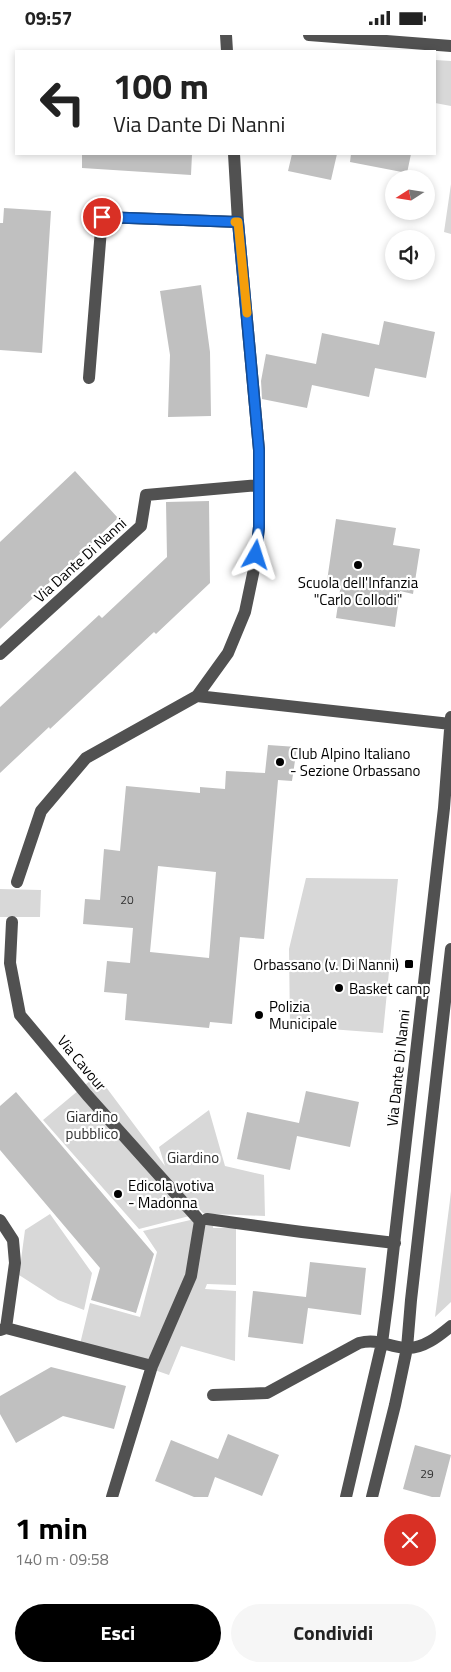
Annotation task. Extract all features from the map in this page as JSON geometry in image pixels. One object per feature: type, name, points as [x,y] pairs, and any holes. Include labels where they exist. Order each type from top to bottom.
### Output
[{"type":"street","points":[[226,35],[227,50]]},
{"type":"street","points":[[309,35],[451,46]]},
{"type":"street","points":[[17,881],[41,811],[86,758],[197,696],[228,653],[245,612],[254,569],[259,527],[259,450],[238,222],[234,155]]},
{"type":"street","points":[[89,378],[102,217],[238,222]]},
{"type":"street","name":"Via Dante Di Nanni","points":[[0,654],[142,526],[146,495],[259,485]]},
{"type":"street","name":"Via Dante Di Nanni","points":[[197,696],[451,722],[447,809],[382,1343],[346,1497]]},
{"type":"street","name":"Via Cavour","points":[[12,922],[10,963],[20,1015],[94,1102],[200,1221],[191,1276],[152,1366],[112,1497]]},
{"type":"street","points":[[372,1497],[407,1348],[451,949]]},
{"type":"street","points":[[207,1219],[395,1243]]},
{"type":"street","points":[[0,1220],[13,1240],[15,1263],[3,1329],[152,1366]]},
{"type":"street","points":[[213,1395],[267,1393],[359,1343],[370,1340],[407,1348],[426,1343],[441,1335],[451,1326]]},
{"type":"green space","points":[[436,60],[451,61],[451,106],[436,103]]},
{"type":"green space","points":[[451,184],[451,234],[444,232]]},
{"type":"green space","name":"Basket camp","points":[[306,878],[398,879],[383,1033],[290,1026],[289,949]]},
{"type":"green space","points":[[0,889],[41,890],[40,917],[0,917]]},
{"type":"green space","points":[[97,1075],[165,1166],[159,1147],[209,1110],[225,1166],[264,1175],[265,1216],[215,1214],[213,1228],[236,1228],[236,1285],[207,1284],[205,1289],[236,1291],[235,1361],[181,1346],[169,1375],[80,1344],[90,1303],[140,1317],[157,1252],[143,1231],[212,1215],[203,1213],[195,1204],[201,1213],[139,1229],[43,1120]]},
{"type":"green space","points":[[451,1191],[451,1302],[435,1317],[450,1200]]},
{"type":"green space","points":[[50,1214],[92,1273],[84,1310],[58,1300],[19,1275],[25,1230]]},
{"type":"building","points":[[82,155],[192,155],[191,175],[82,168]]},
{"type":"building","points":[[292,155],[337,155],[331,180],[288,171]]},
{"type":"building","points":[[351,155],[411,155],[408,170],[391,170],[350,162]]},
{"type":"building","points":[[4,208],[51,211],[42,353],[0,350],[0,223],[3,223]]},
{"type":"building","points":[[201,285],[210,352],[211,416],[168,417],[170,355],[160,291]]},
{"type":"building","points":[[384,321],[435,332],[426,378],[375,368],[369,397],[312,385],[307,408],[262,399],[261,381],[266,354],[316,364],[322,333],[379,345]]},
{"type":"building","points":[[75,471],[118,518],[0,629],[0,542]]},
{"type":"building","points":[[209,501],[210,583],[156,634],[154,632],[0,773],[0,707],[99,615],[102,618],[167,557],[166,502]]},
{"type":"building","points":[[336,519],[396,528],[393,545],[420,549],[413,594],[400,591],[395,627],[336,618],[340,590],[326,588]]},
{"type":"building","points":[[268,745],[297,747],[292,781],[278,780],[264,939],[240,937],[232,1024],[210,1022],[209,1028],[125,1020],[127,994],[104,992],[107,961],[130,963],[133,928],[83,924],[85,899],[100,900],[104,849],[120,851],[126,786],[200,793],[200,787],[225,789],[226,771],[265,773]],"holes":[[[158,866],[216,872],[209,958],[150,952]]]},
{"type":"building","points":[[306,1091],[359,1102],[350,1147],[297,1136],[290,1170],[237,1159],[247,1112],[299,1123]]},
{"type":"building","points":[[16,1092],[154,1254],[136,1313],[91,1300],[100,1268],[0,1150],[0,1106]]},
{"type":"building","points":[[310,1262],[366,1268],[361,1315],[308,1308],[303,1344],[248,1337],[253,1291],[306,1297]]},
{"type":"building","points":[[51,1367],[126,1386],[114,1429],[63,1416],[16,1443],[0,1414],[0,1396]]},
{"type":"building","points":[[228,1434],[279,1455],[262,1496],[215,1477],[208,1497],[194,1497],[155,1481],[171,1440],[218,1459]]},
{"type":"building","points":[[415,1445],[451,1455],[440,1497],[432,1497],[403,1489]]},
{"type":"slow traffic","points":[[235,222],[238,222],[247,313]]},
{"type":"place","name":"Scuola dell'Infanzia \"Carlo Collodi\"","points":[[358,565]]},
{"type":"place","name":"Club Alpino Italiano - Sezione Orbassano","points":[[280,762]]},
{"type":"place","name":"Orbassano (v. Di Nanni)","points":[[409,964]]},
{"type":"place","name":"Basket camp","points":[[339,988]]},
{"type":"place","name":"Polizia Municipale","points":[[259,1015]]},
{"type":"place","name":"Edicola votiva - Madonna","points":[[118,1194]]},
{"type":"route","points":[[102,217],[238,222],[259,450],[259,527],[256,555]]},
{"type":"park label","name":"Giardino pubblico","points":[[92,1124]]},
{"type":"park label","name":"Giardino","points":[[193,1157]]}]
